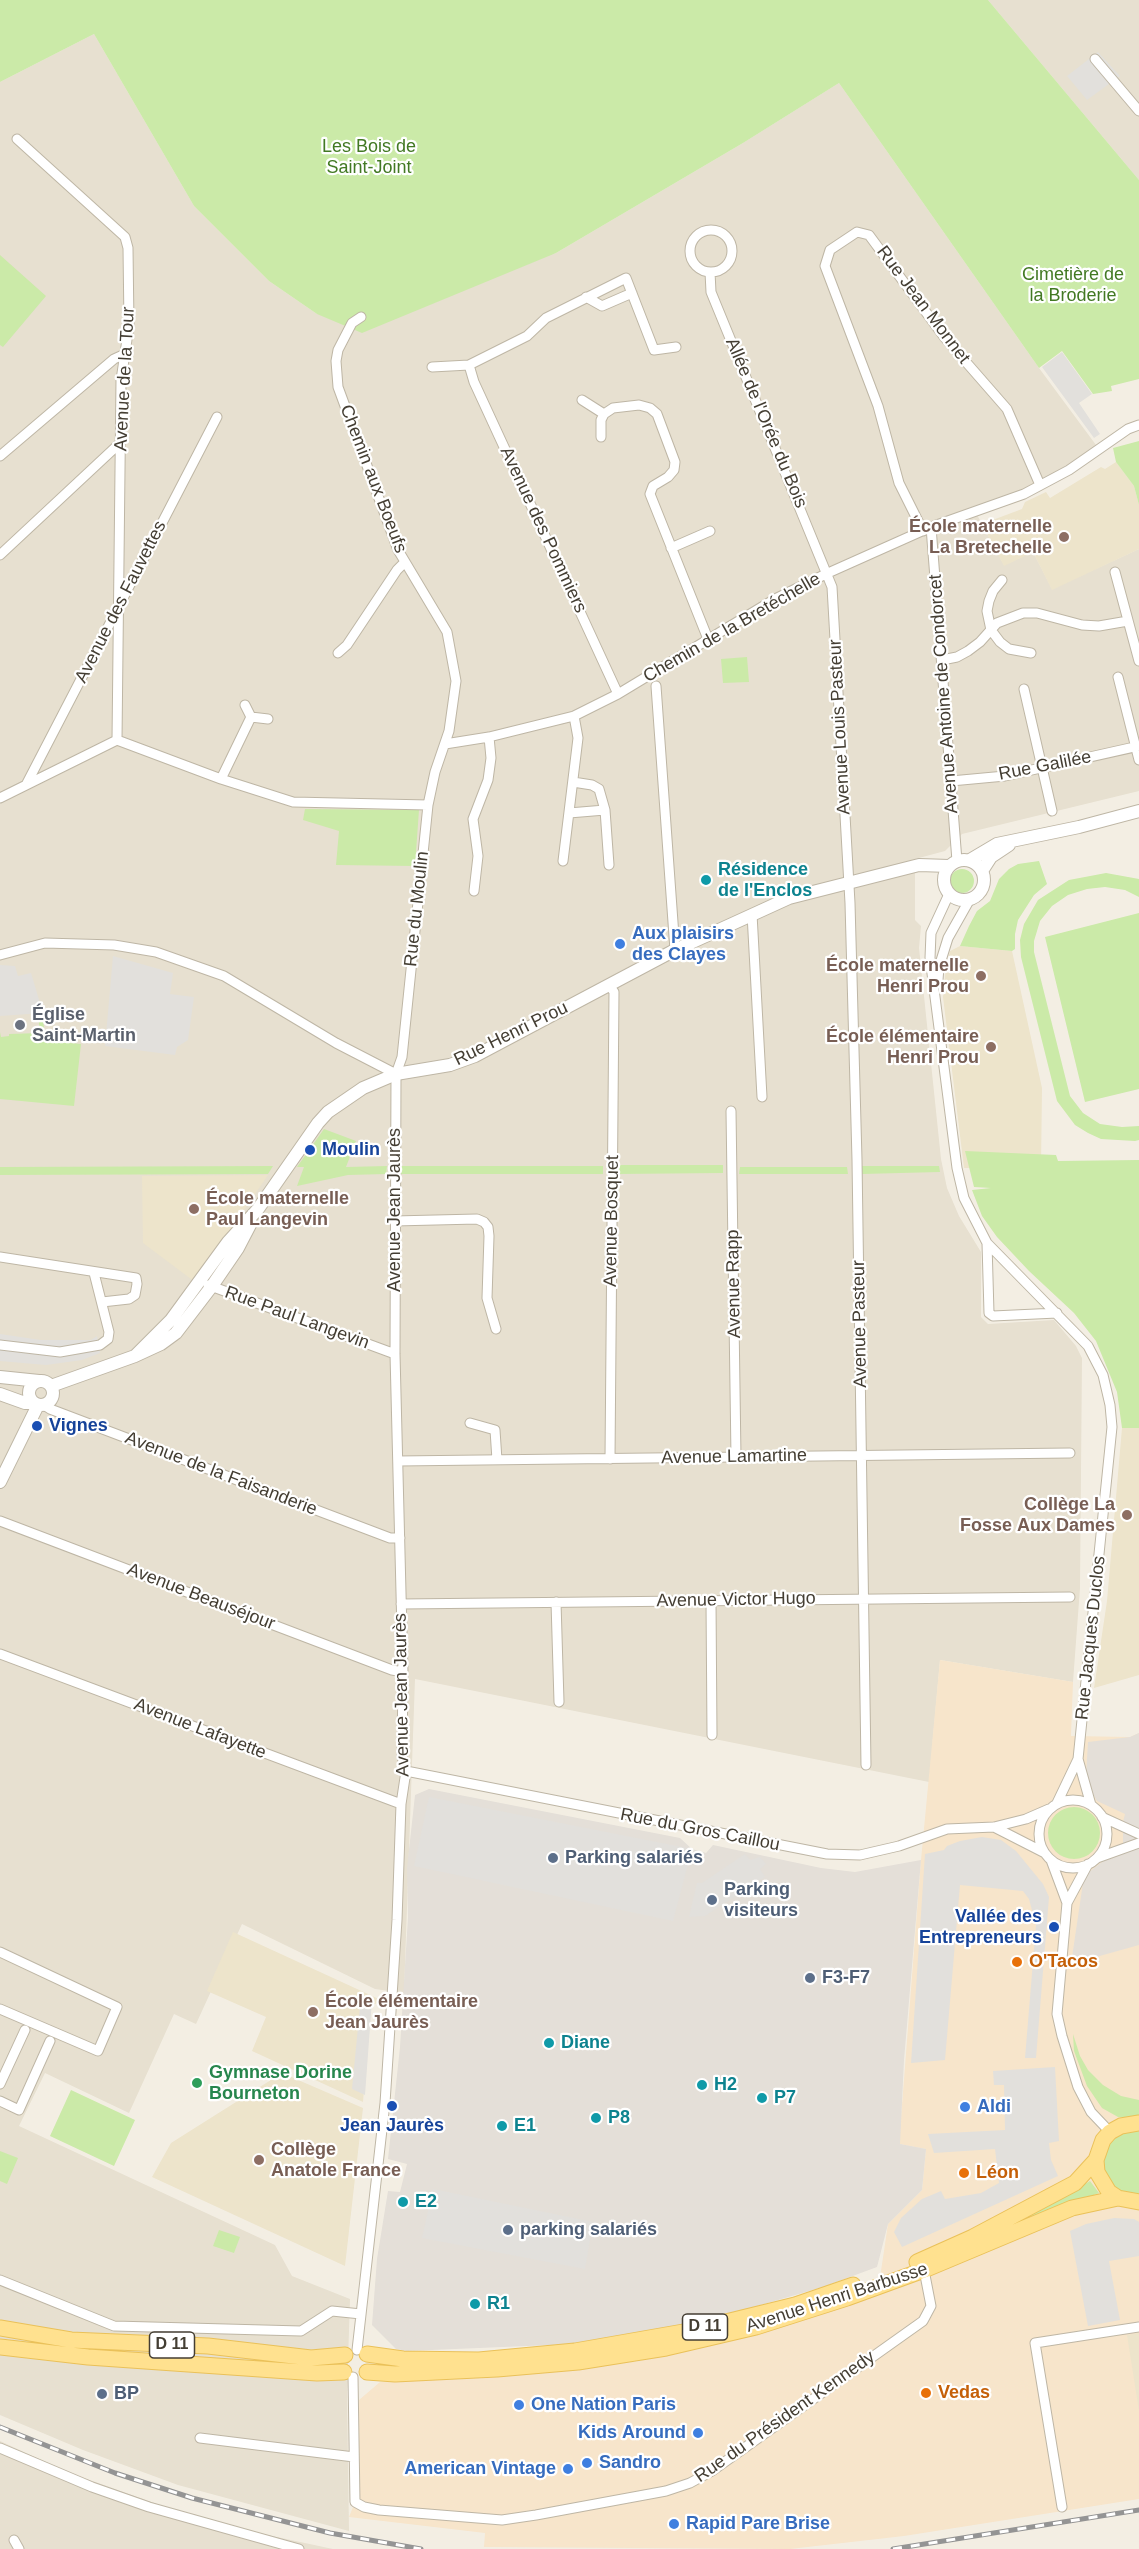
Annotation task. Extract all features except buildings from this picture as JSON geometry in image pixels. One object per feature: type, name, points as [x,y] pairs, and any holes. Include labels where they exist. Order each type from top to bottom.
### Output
[{"type":"main road","points":[[1110,2132],[1121,2126],[1139,2123]]},
{"type":"main road","name":"Avenue Henri Barbusse","points":[[0,2328],[83,2340],[208,2346],[311,2358],[356,2353],[403,2359],[479,2360],[575,2351],[689,2331],[795,2305],[902,2269],[973,2237],[1075,2183],[1096,2160],[1103,2140],[1110,2132]]},
{"type":"main road","points":[[1096,2160],[1102,2182],[1118,2198],[1139,2202]]},
{"type":"main road","name":"Avenue Henri Barbusse","points":[[0,2347],[88,2357],[355,2374],[497,2369],[578,2362],[666,2348],[792,2317],[978,2249],[1072,2208],[1118,2198]]},
{"type":"main road","points":[[356,2353],[370,2365],[355,2374],[342,2363],[356,2353]]},
{"type":"street","points":[[1095,59],[1139,111]]},
{"type":"street","name":"Avenue de la Tour","points":[[17,139],[125,237],[128,248],[129,326],[127,353],[120,380],[117,740]]},
{"type":"street","points":[[710,229],[727,236],[732,252],[725,267],[710,272],[701,270],[694,264],[689,254],[694,237],[701,231],[710,229]]},
{"type":"street","name":"Rue Jean Monnet","points":[[927,529],[899,483],[878,406],[825,266],[830,250],[857,232],[869,235],[945,338],[1006,409],[1040,485]]},
{"type":"street","name":"Allée de l'Orée du Bois","points":[[710,272],[711,292],[828,573]]},
{"type":"street","points":[[432,367],[469,365],[527,336],[546,318],[626,278],[654,350],[676,347]]},
{"type":"street","points":[[586,297],[602,306],[632,293]]},
{"type":"street","name":"Chemin aux Boeufs","points":[[361,316],[352,323],[338,350],[336,362],[338,387],[390,530],[405,562],[447,632],[456,681],[445,744]]},
{"type":"street","points":[[0,456],[114,359],[127,353]]},
{"type":"street","name":"Avenue des Pommiers","points":[[469,365],[474,382],[618,694]]},
{"type":"street","points":[[582,400],[604,414]]},
{"type":"street","points":[[604,414],[613,408],[627,405],[650,408],[657,414],[675,462],[674,470],[668,477],[653,486],[650,494],[708,639]]},
{"type":"street","points":[[602,437],[604,414]]},
{"type":"street","name":"Avenue des Fauvettes","points":[[26,786],[217,417]]},
{"type":"street","name":"Chemin de la Bretéchelle","points":[[445,744],[489,737],[574,716],[618,694],[775,599],[927,529],[988,508],[1040,485],[1069,470],[1128,429],[1139,425]]},
{"type":"street","points":[[0,555],[120,443]]},
{"type":"street","name":"Avenue Antoine de Condorcet","points":[[927,529],[942,660],[959,862]]},
{"type":"street","points":[[671,548],[710,531]]},
{"type":"street","points":[[338,653],[347,645],[397,570],[405,562]]},
{"type":"street","points":[[1115,572],[1139,661]]},
{"type":"street","name":"Avenue Louis Pasteur","points":[[828,573],[832,587],[848,882]]},
{"type":"street","points":[[1002,580],[993,591],[989,601],[987,611],[991,630],[1009,649],[1031,653]]},
{"type":"street","points":[[942,660],[957,657],[968,651],[1007,617],[1023,613],[1037,613],[1082,626],[1128,621]]},
{"type":"street","points":[[1118,677],[1139,760]]},
{"type":"street","points":[[656,686],[675,950]]},
{"type":"street","points":[[1024,689],[1052,811]]},
{"type":"street","points":[[245,705],[251,717]]},
{"type":"street","points":[[563,861],[578,738],[574,716]]},
{"type":"street","points":[[221,779],[251,717]]},
{"type":"street","points":[[251,717],[268,719]]},
{"type":"street","points":[[474,891],[478,856],[473,819],[488,780],[491,758],[489,737]]},
{"type":"street","points":[[0,798],[117,740],[221,779],[293,802],[428,805]]},
{"type":"street","name":"Rue du Moulin","points":[[396,1074],[402,1057],[428,805],[435,772],[445,744]]},
{"type":"street","name":"Rue Galilée","points":[[951,780],[1005,776],[1137,746]]},
{"type":"street","points":[[573,782],[592,785],[599,789],[605,810],[609,865]]},
{"type":"street","points":[[569,813],[605,810]]},
{"type":"street","points":[[943,882],[945,870],[997,844],[1079,827],[1139,811]]},
{"type":"street","points":[[1079,827],[1139,817]]},
{"type":"street","points":[[919,865],[943,882],[949,894],[958,900],[970,899],[981,891],[984,878],[982,871],[991,857],[1015,841]]},
{"type":"street","points":[[959,862],[982,871]]},
{"type":"street","name":"Rue Henri Prou","points":[[45,1384],[135,1356],[161,1344],[176,1333],[206,1284],[238,1248],[258,1209],[328,1112],[363,1088],[396,1074],[450,1065],[475,1056],[675,950],[752,914],[807,892],[919,865],[959,862]]},
{"type":"street","name":"Avenue Pasteur","points":[[848,882],[857,1160],[866,1765]]},
{"type":"street","name":"Rue Jacques Duclos","points":[[949,894],[930,941],[958,1176],[973,1220],[987,1243],[1088,1346],[1103,1375],[1112,1427],[1078,1759],[1083,1784],[1091,1805],[1102,1816],[1139,1834]]},
{"type":"street","name":"Rue Jacques Duclos","points":[[936,995],[942,952],[957,919],[970,899]]},
{"type":"street","points":[[752,914],[762,1096]]},
{"type":"street","points":[[0,955],[45,943],[114,945],[156,952],[224,976],[336,1043],[396,1074]]},
{"type":"street","name":"Avenue Bosquet","points":[[609,985],[614,992],[610,1459]]},
{"type":"street","name":"Avenue Jean Jaurès","points":[[356,2353],[385,2100],[397,1931],[401,1804],[406,1771],[402,1757],[403,1672],[395,1354],[396,1074]]},
{"type":"street","name":"Avenue Rapp","points":[[731,1111],[736,1457]]},
{"type":"street","points":[[394,1221],[477,1219],[484,1221],[488,1227],[489,1236],[488,1298],[496,1329]]},
{"type":"street","points":[[987,1243],[989,1313],[993,1316],[1057,1313]]},
{"type":"street","points":[[0,1257],[136,1278],[135,1295],[129,1299],[102,1302]]},
{"type":"street","points":[[0,1344],[60,1352],[100,1345],[108,1339],[109,1332],[94,1273]]},
{"type":"street","name":"Rue Paul Langevin","points":[[206,1284],[395,1354]]},
{"type":"street","points":[[0,1377],[45,1384],[53,1396],[50,1401],[39,1404],[25,1403],[0,1394]]},
{"type":"street","points":[[39,1404],[29,1392],[32,1385],[45,1384]]},
{"type":"street","points":[[0,1482],[39,1404]]},
{"type":"street","name":"Avenue de la Faisanderie","points":[[39,1404],[390,1538],[400,1538]]},
{"type":"street","points":[[470,1423],[495,1430],[497,1460]]},
{"type":"street","name":"Avenue Lamartine","points":[[398,1461],[1070,1454]]},
{"type":"street","name":"Avenue Beauséjour","points":[[0,1521],[381,1666],[403,1672]]},
{"type":"street","name":"Avenue Victor Hugo","points":[[401,1604],[1070,1597]]},
{"type":"street","points":[[711,1601],[712,1735]]},
{"type":"street","points":[[556,1602],[559,1702]]},
{"type":"street","name":"Avenue Lafayette","points":[[0,1654],[401,1804]]},
{"type":"street","name":"Rue Jacques Duclos","points":[[1044,1853],[1038,1835],[1043,1816],[1053,1806],[1078,1759]]},
{"type":"street","name":"Rue du Gros Caillou","points":[[406,1771],[827,1854],[860,1855],[899,1846],[947,1829],[994,1827],[1026,1819],[1053,1806]]},
{"type":"street","points":[[1053,1806],[1074,1800],[1091,1805]]},
{"type":"street","points":[[1097,1858],[1107,1838],[1102,1816]]},
{"type":"street","name":"Rue du Gros Caillou","points":[[994,1827],[1044,1853]]},
{"type":"street","points":[[1044,1853],[1051,1860],[1069,1868],[1088,1864],[1097,1858],[1139,1844]]},
{"type":"street","points":[[1051,1860],[1067,1903]]},
{"type":"street","points":[[1088,1864],[1067,1903],[1057,2014],[1078,2087],[1091,2112],[1110,2132]]},
{"type":"street","points":[[0,1952],[117,2007],[98,2051],[0,2009]]},
{"type":"street","points":[[0,2084],[25,2030]]},
{"type":"street","points":[[0,2101],[18,2110],[50,2041]]},
{"type":"street","name":"Rue du Président Kennedy","points":[[355,2374],[355,2502],[364,2507],[510,2520],[666,2491],[690,2483],[732,2458],[923,2321],[931,2306],[924,2270]]},
{"type":"street","points":[[0,2280],[114,2326],[301,2331],[332,2311],[361,2314]]},
{"type":"street","points":[[1062,2507],[1035,2343],[1139,2326]]},
{"type":"street","points":[[200,2438],[354,2457]]},
{"type":"street","points":[[0,2448],[92,2487],[149,2507],[299,2549]]},
{"type":"shaded area","points":[[988,0],[1139,0],[1139,180]]},
{"type":"shaded area","points":[[94,34],[194,206],[269,281],[317,314],[556,253],[743,143],[839,83],[1039,368],[1099,449],[1057,477],[975,511],[1004,565],[1033,552],[1052,589],[1139,549],[1139,791],[962,834],[945,851],[915,859],[915,920],[921,926],[919,948],[941,1159],[947,1188],[959,1216],[981,1252],[981,1317],[988,1324],[1054,1320],[1076,1346],[1082,1358],[1080,1588],[1073,1682],[940,1660],[929,1782],[415,1679],[404,1993],[375,1989],[242,1924],[196,2024],[174,2014],[129,2113],[45,2073],[19,2126],[275,2245],[292,2276],[350,2299],[347,2393],[349,2531],[178,2485],[83,2450],[0,2415],[0,82]]},
{"type":"shaded area","points":[[1098,52],[1120,76],[1087,100],[1067,76]]},
{"type":"shaded area","points":[[1062,352],[1092,394],[1079,403],[1100,434],[1094,438],[1042,367]]},
{"type":"shaded area","name":"École maternelle La Bretechelle","points":[[1116,462],[1134,486],[1139,505],[1139,549],[1052,590],[1033,552],[1004,566],[982,524],[1022,509],[1025,502],[1046,492],[1050,498],[1101,467],[1105,469]]},
{"type":"shaded area","name":"École élémentaire Henri Prou","points":[[960,946],[1012,951],[1042,1088],[1041,1168],[964,1168],[943,997],[950,951]]},
{"type":"shaded area","points":[[113,956],[173,973],[170,994],[194,997],[188,1040],[177,1047],[175,1055],[105,1046]]},
{"type":"shaded area","points":[[0,965],[15,966],[18,976],[31,973],[43,1013],[0,1016]]},
{"type":"shaded area","name":"École maternelle Paul Langevin","points":[[268,1175],[195,1282],[143,1243],[142,1176]]},
{"type":"shaded area","points":[[0,1334],[41,1340],[91,1340],[97,1336],[100,1353],[82,1360],[46,1365],[0,1361]]},
{"type":"shaded area","name":"Collège La Fosse Aux Dames","points":[[1122,1428],[1139,1428],[1139,1675],[1094,1688],[1107,1601]]},
{"type":"shaded area","points":[[940,1660],[1073,1682],[1071,1736],[1130,1737],[1139,1733],[1139,2499],[904,2536],[790,2549],[484,2547],[485,2533],[349,2517],[355,2502],[359,2400],[380,2382],[489,2378],[640,2361],[663,2350],[878,2291],[888,2224],[922,2190],[926,2149],[899,2144],[921,1860]]},
{"type":"shaded area","points":[[1139,1733],[1139,1945],[1071,1964],[1084,1876],[1102,1862],[1123,1852],[1125,1814],[1097,1801],[1090,1789],[1086,1776],[1088,1742],[1130,1737]]},
{"type":"shaded area","points":[[429,1789],[680,1838],[692,1849],[706,1853],[713,1845],[821,1868],[855,1872],[921,1860],[904,2060],[900,2144],[926,2149],[922,2190],[888,2224],[877,2267],[823,2287],[688,2326],[575,2344],[407,2351],[396,2349],[372,2325],[377,2259],[388,2191],[400,2192],[407,2164],[388,2159],[400,2047],[408,1917],[407,1868],[415,1795]]},
{"type":"shaded area","name":"Parking salariés","points":[[429,1797],[692,1849],[673,1921],[414,1866]]},
{"type":"shaded area","points":[[982,1837],[1001,1840],[1016,1851],[1043,1884],[1049,1897],[1036,2058],[1025,2058],[1036,1925],[1029,1899],[1023,1891],[960,1885],[945,2060],[911,2063],[925,1854],[944,1850],[947,1846],[960,1841]]},
{"type":"shaded area","name":"Parking visiteurs","points":[[745,1854],[750,1860],[760,1857],[766,1864],[760,1869],[765,1877],[705,1916],[689,1917],[697,1883],[702,1883]]},
{"type":"shaded area","name":"École élémentaire Jean Jaurès","points":[[233,1932],[381,2000],[371,2007],[363,2102],[252,2051],[266,2017],[207,1991]]},
{"type":"shaded area","points":[[361,1996],[372,2000],[365,2095],[352,2089]]},
{"type":"shaded area","points":[[1055,2067],[1059,2141],[1049,2143],[1051,2160],[1058,2176],[902,2247],[894,2232],[901,2218],[922,2199],[941,2191],[945,2199],[981,2193],[999,2183],[995,2149],[934,2153],[928,2134],[1005,2130],[1004,2085],[994,2085],[993,2071]]},
{"type":"shaded area","name":"Collège Anatole France","points":[[282,2073],[363,2108],[345,2266],[152,2177],[171,2143]]},
{"type":"shaded area","name":"parking salariés","points":[[433,2189],[593,2222],[585,2269],[422,2238]]},
{"type":"shaded area","points":[[1114,2218],[1134,2219],[1139,2222],[1139,2256],[1109,2261],[1120,2320],[1088,2326],[1070,2231],[1086,2224]]},
{"type":"shaded area","points":[[1139,2333],[1139,2411],[1127,2335]]},
{"type":"shaded area","points":[[0,2441],[70,2473],[174,2510],[258,2533],[333,2549],[0,2549]]},
{"type":"green space","name":"Les Bois de Saint-Joint","points":[[0,0],[988,0],[1139,180],[1139,379],[1111,386],[1112,391],[1093,394],[1062,351],[1039,368],[839,83],[743,143],[556,253],[362,333],[317,314],[269,281],[194,206],[94,34],[0,82]]},
{"type":"green space","points":[[0,255],[46,296],[3,347],[0,345]]},
{"type":"green space","points":[[1139,441],[1139,505],[1134,486],[1116,462],[1113,448]]},
{"type":"green space","points":[[747,657],[749,682],[723,683],[721,659]]},
{"type":"green space","points":[[305,809],[419,810],[415,866],[336,865],[339,831],[303,820]]},
{"type":"green space","points":[[1039,861],[1047,884],[1034,895],[1018,920],[1015,949],[1012,951],[960,946],[977,911],[990,901],[999,879],[1018,864]]},
{"type":"green space","points":[[962,869],[971,872],[974,881],[971,890],[962,893],[953,890],[950,881],[953,872]]},
{"type":"green space","points":[[1106,873],[1139,879],[1139,897],[1125,890],[1105,887],[1087,889],[1068,895],[1052,906],[1040,921],[1034,941],[1034,952],[1070,1096],[1083,1113],[1100,1124],[1122,1127],[1139,1126],[1139,1140],[1135,1141],[1101,1139],[1088,1133],[1075,1125],[1057,1101],[1021,957],[1020,940],[1024,924],[1038,900],[1069,880]]},
{"type":"green space","points":[[1139,913],[1139,1089],[1085,1102],[1045,937]]},
{"type":"green space","points":[[38,1014],[42,1014],[46,1041],[81,1044],[74,1106],[0,1099],[0,1032],[1,1037],[9,1036],[9,1034],[40,1033]]},
{"type":"green space","points":[[324,1129],[356,1141],[346,1167],[387,1166],[386,1174],[348,1175],[297,1186],[304,1167],[297,1167]]},
{"type":"green space","points":[[965,1151],[1056,1155],[1058,1161],[1139,1160],[1139,1428],[1122,1428],[1117,1392],[1096,1341],[1074,1313],[997,1237],[982,1216],[972,1190],[991,1188],[974,1187]]},
{"type":"green space","points":[[616,1165],[723,1165],[723,1173],[617,1174]]},
{"type":"green space","points":[[273,1166],[268,1174],[0,1175],[0,1167]]},
{"type":"green space","points":[[401,1166],[603,1166],[603,1174],[401,1174]]},
{"type":"green space","points":[[861,1166],[939,1166],[940,1172],[862,1174]]},
{"type":"green space","points":[[740,1167],[847,1167],[848,1174],[739,1174]]},
{"type":"green space","points":[[1069,1807],[1079,1807],[1088,1811],[1096,1819],[1100,1833],[1096,1847],[1088,1855],[1079,1859],[1069,1859],[1060,1855],[1052,1847],[1048,1838],[1048,1828],[1052,1819],[1060,1811]]},
{"type":"green space","points":[[1073,2034],[1080,2056],[1088,2070],[1103,2085],[1121,2096],[1139,2100],[1139,2119],[1118,2117],[1102,2108],[1087,2086],[1074,2051]]},
{"type":"green space","points":[[71,2090],[135,2120],[114,2166],[50,2136]]},
{"type":"green space","points":[[1139,2131],[1139,2194],[1126,2194],[1116,2190],[1103,2173],[1103,2152],[1116,2136]]},
{"type":"green space","points":[[0,2151],[18,2158],[7,2184],[0,2181]]},
{"type":"green space","points":[[1090,2181],[1099,2193],[1032,2219],[1030,2216]]},
{"type":"green space","points":[[219,2230],[240,2237],[234,2253],[213,2246]]},
{"type":"railway","points":[[0,2427],[115,2473],[192,2498],[330,2533],[421,2549]]},
{"type":"railway","points":[[893,2549],[1139,2510]]},
{"type":"place","name":"École maternelle La Bretechelle","points":[[1064,537]]},
{"type":"place","name":"Résidence de l'Enclos","points":[[706,880]]},
{"type":"place","name":"Aux plaisirs des Clayes","points":[[620,944]]},
{"type":"place","name":"École maternelle Henri Prou","points":[[981,976]]},
{"type":"place","name":"Église Saint-Martin","points":[[20,1025]]},
{"type":"place","name":"École élémentaire Henri Prou","points":[[991,1047]]},
{"type":"place","name":"Moulin","points":[[310,1150]]},
{"type":"place","name":"École maternelle Paul Langevin","points":[[194,1209]]},
{"type":"place","name":"Vignes","points":[[37,1426]]},
{"type":"place","name":"Collège La Fosse Aux Dames","points":[[1127,1515]]},
{"type":"place","name":"Parking salariés","points":[[553,1858]]},
{"type":"place","name":"Parking visiteurs","points":[[712,1900]]},
{"type":"place","name":"Vallée des Entrepreneurs","points":[[1054,1927]]},
{"type":"place","name":"O'Tacos","points":[[1017,1962]]},
{"type":"place","name":"F3-F7","points":[[810,1978]]},
{"type":"place","name":"École élémentaire Jean Jaurès","points":[[313,2012]]},
{"type":"place","name":"Diane","points":[[549,2043]]},
{"type":"place","name":"Gymnase Dorine Bourneton","points":[[197,2083]]},
{"type":"place","name":"H2","points":[[702,2085]]},
{"type":"place","name":"P7","points":[[762,2098]]},
{"type":"place","name":"Jean Jaurès","points":[[392,2106]]},
{"type":"place","name":"Aldi","points":[[965,2107]]},
{"type":"place","name":"P8","points":[[596,2118]]},
{"type":"place","name":"E1","points":[[502,2126]]},
{"type":"place","name":"Collège Anatole France","points":[[259,2160]]},
{"type":"place","name":"Léon","points":[[964,2173]]},
{"type":"place","name":"E2","points":[[403,2202]]},
{"type":"place","name":"parking salariés","points":[[508,2230]]},
{"type":"place","name":"R1","points":[[475,2304]]},
{"type":"place","name":"Vedas","points":[[926,2393]]},
{"type":"place","name":"BP","points":[[102,2394]]},
{"type":"place","name":"One Nation Paris","points":[[519,2405]]},
{"type":"place","name":"Kids Around","points":[[698,2433]]},
{"type":"place","name":"Sandro","points":[[587,2463]]},
{"type":"place","name":"American Vintage","points":[[568,2469]]},
{"type":"place","name":"Rapid Pare Brise","points":[[674,2524]]},
{"type":"park label","name":"Cimetière de la Broderie","points":[[1073,285]]}]
